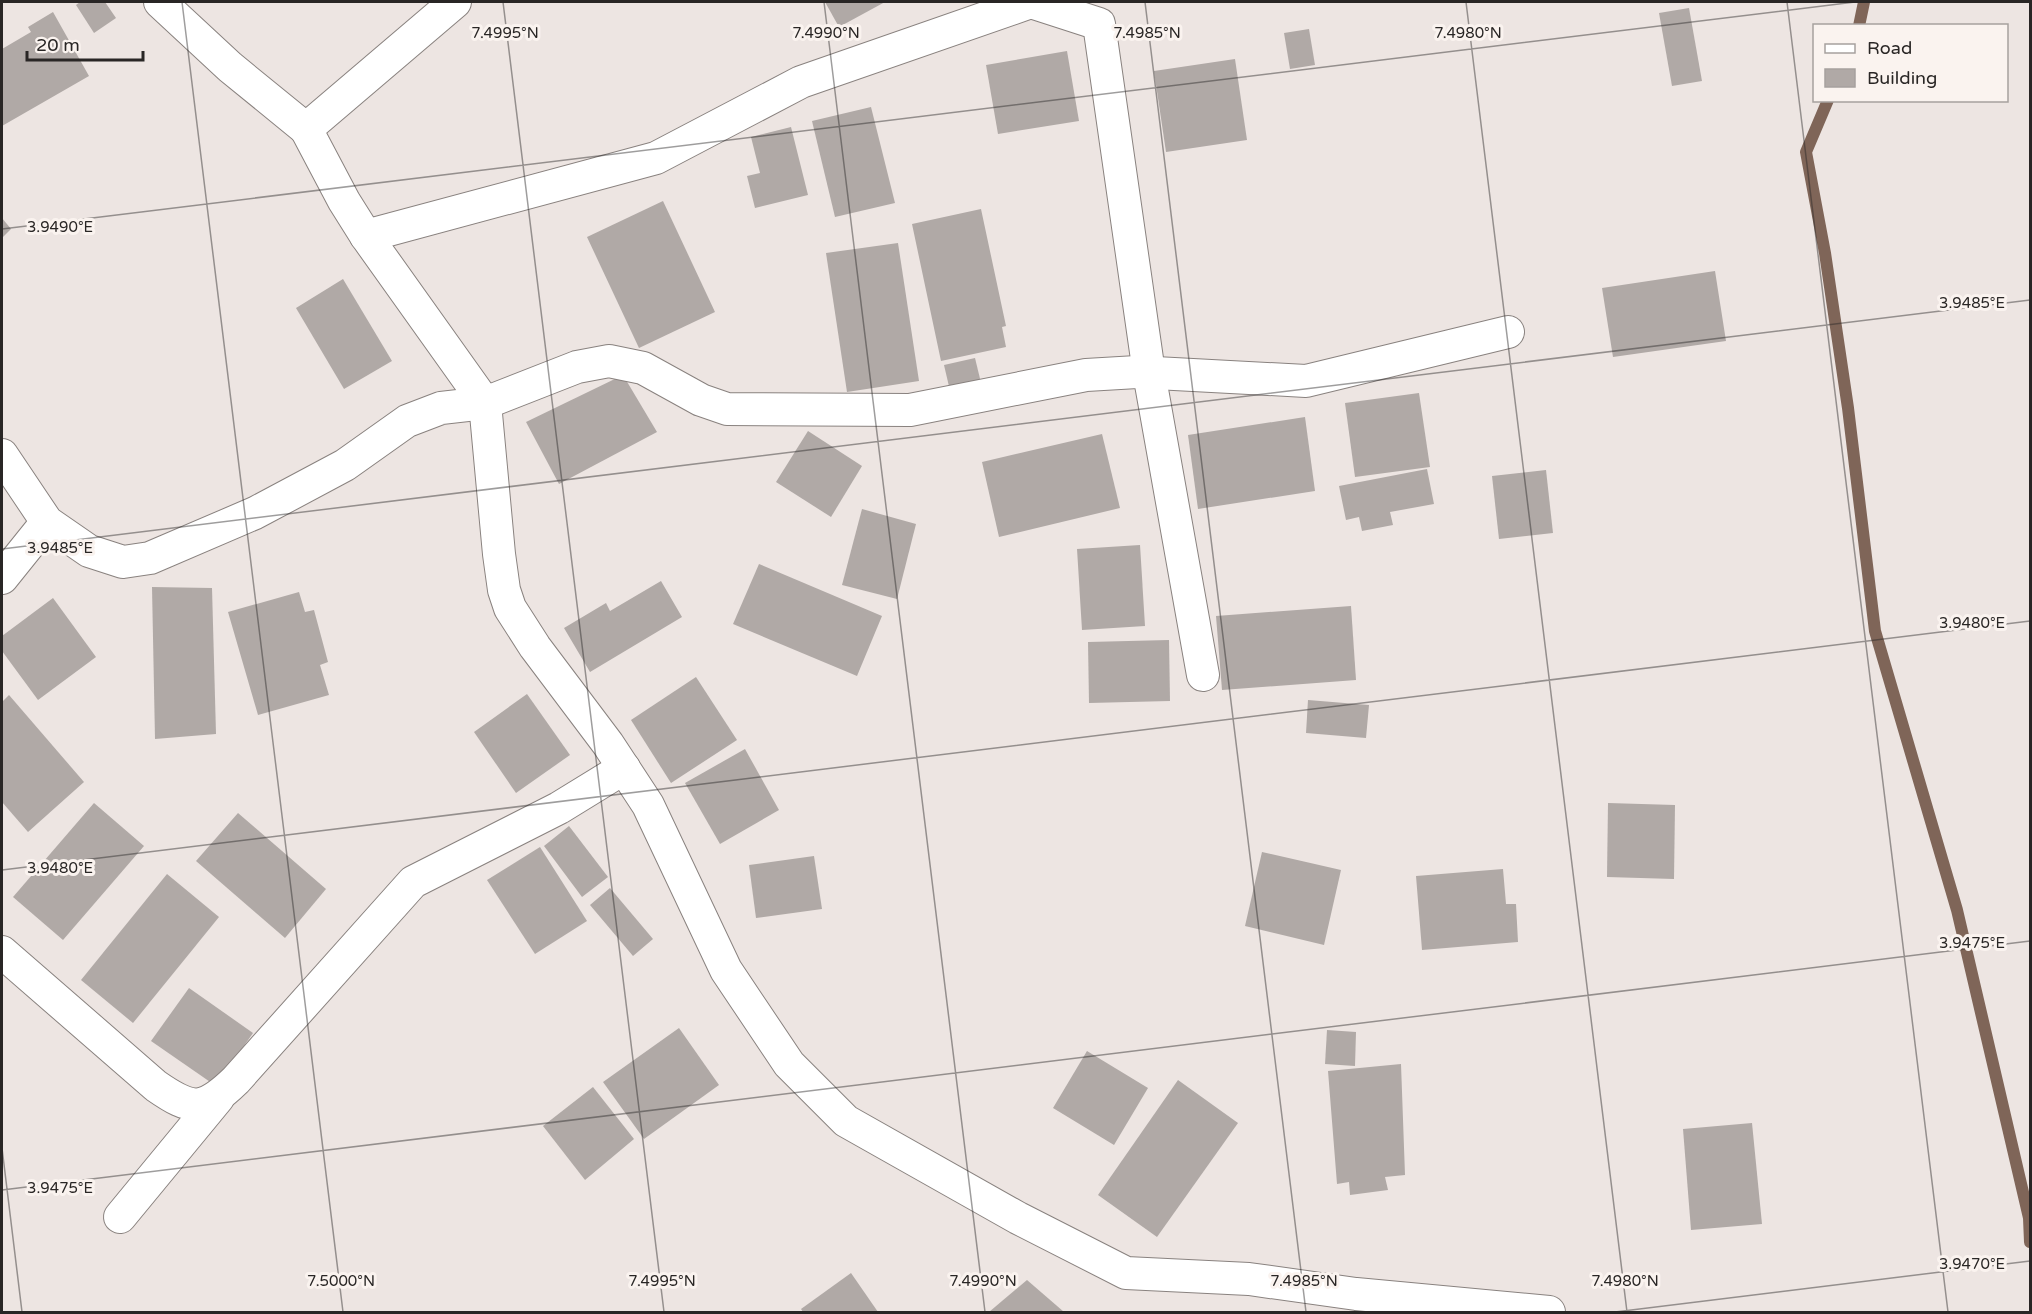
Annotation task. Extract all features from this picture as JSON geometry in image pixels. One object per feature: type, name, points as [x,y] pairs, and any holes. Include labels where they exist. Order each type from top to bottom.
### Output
[{"type":"street","points":[[160,2],[230,67],[306,129],[344,201],[366,236],[485,403],[499,554],[504,590],[510,608],[534,647],[624,768],[648,805],[726,970],[789,1064],[846,1120],[1018,1218],[1126,1273],[1249,1279],[1356,1294],[1549,1312]]},
{"type":"street","points":[[306,129],[455,2]]},
{"type":"street","points":[[366,236],[656,158],[801,82],[1030,2],[1099,24],[1149,373],[1203,675]]},
{"type":"street","points":[[2,455],[47,522],[89,551],[123,562],[150,558],[255,513],[345,465],[407,421],[441,408],[485,403],[577,367],[609,362],[644,368],[701,400],[727,409],[910,410],[1086,375],[1149,373],[1306,381],[1508,332]]},
{"type":"street","points":[[2,578],[47,522]]},
{"type":"street","points":[[120,1217],[218,1098],[413,882],[559,808],[624,768]]},
{"type":"street","points":[[2,952],[156,1086],[183,1104],[218,1098]]},
{"type":"building","points":[[80,2],[105,2],[116,18],[94,33],[76,5]]},
{"type":"building","points":[[825,2],[885,2],[839,27]]},
{"type":"building","points":[[1689,8],[1702,81],[1672,86],[1659,13]]},
{"type":"building","points":[[53,12],[89,76],[2,126],[2,49],[31,32],[28,27]]},
{"type":"building","points":[[1309,29],[1315,65],[1290,69],[1284,33]]},
{"type":"building","points":[[1067,51],[1079,121],[998,134],[986,65]]},
{"type":"building","points":[[1235,59],[1247,140],[1166,152],[1154,71]]},
{"type":"building","points":[[871,107],[895,203],[835,217],[812,121]]},
{"type":"building","points":[[791,127],[808,195],[755,208],[747,176],[760,173],[751,137]]},
{"type":"building","points":[[663,201],[715,312],[639,348],[587,237]]},
{"type":"building","points":[[981,209],[1006,326],[1002,327],[1006,347],[941,361],[912,224]]},
{"type":"building","points":[[2,218],[11,229],[2,238]]},
{"type":"building","points":[[898,243],[919,381],[847,392],[826,253]]},
{"type":"building","points":[[1715,271],[1726,341],[1613,357],[1602,288]]},
{"type":"building","points":[[343,279],[392,361],[344,389],[296,308]]},
{"type":"building","points":[[975,358],[982,387],[951,395],[944,365]]},
{"type":"building","points":[[623,375],[657,432],[559,484],[526,422]]},
{"type":"building","points":[[1419,393],[1430,467],[1355,477],[1345,403]]},
{"type":"building","points":[[1305,417],[1315,491],[1198,509],[1188,435]]},
{"type":"building","points":[[808,431],[862,466],[831,517],[776,482]]},
{"type":"building","points":[[1102,434],[1120,508],[999,537],[982,462]]},
{"type":"building","points":[[1427,469],[1434,504],[1390,512],[1393,525],[1362,531],[1359,517],[1346,520],[1339,486]]},
{"type":"building","points":[[1546,470],[1553,533],[1499,539],[1492,476]]},
{"type":"building","points":[[862,509],[916,524],[897,599],[842,585]]},
{"type":"building","points":[[1140,545],[1145,626],[1082,630],[1077,549]]},
{"type":"building","points":[[759,564],[882,616],[857,676],[733,624]]},
{"type":"building","points":[[661,581],[682,617],[590,672],[564,628],[606,603],[610,611]]},
{"type":"building","points":[[152,587],[212,588],[216,734],[155,739]]},
{"type":"building","points":[[299,592],[305,612],[314,610],[328,662],[320,665],[329,695],[258,715],[228,612]]},
{"type":"building","points":[[53,598],[96,657],[38,700],[2,651],[2,636]]},
{"type":"building","points":[[1351,606],[1356,680],[1222,690],[1216,616]]},
{"type":"building","points":[[1169,640],[1170,701],[1089,703],[1088,642]]},
{"type":"building","points":[[696,677],[737,740],[671,783],[631,720]]},
{"type":"building","points":[[527,694],[570,755],[516,793],[474,732]]},
{"type":"building","points":[[9,695],[84,782],[28,832],[2,802],[2,702]]},
{"type":"building","points":[[1308,700],[1369,705],[1366,738],[1306,733]]},
{"type":"building","points":[[745,749],[779,810],[720,844],[685,783]]},
{"type":"building","points":[[94,803],[144,846],[63,940],[13,897]]},
{"type":"building","points":[[1608,803],[1675,805],[1674,879],[1607,877]]},
{"type":"building","points":[[238,813],[326,889],[285,938],[196,861]]},
{"type":"building","points":[[569,826],[608,877],[582,897],[544,846]]},
{"type":"building","points":[[540,847],[587,921],[535,954],[487,880]]},
{"type":"building","points":[[1262,852],[1341,870],[1324,945],[1245,926]]},
{"type":"building","points":[[814,856],[822,909],[756,918],[749,865]]},
{"type":"building","points":[[1503,869],[1506,904],[1516,904],[1518,942],[1422,950],[1416,876]]},
{"type":"building","points":[[167,874],[219,917],[133,1023],[81,980]]},
{"type":"building","points":[[610,888],[653,939],[633,956],[590,905]]},
{"type":"building","points":[[189,988],[253,1033],[216,1086],[151,1041]]},
{"type":"building","points":[[679,1028],[719,1085],[644,1139],[603,1082]]},
{"type":"building","points":[[1327,1030],[1356,1032],[1355,1066],[1325,1064]]},
{"type":"building","points":[[1087,1051],[1148,1088],[1114,1145],[1053,1108]]},
{"type":"building","points":[[1401,1064],[1405,1175],[1385,1177],[1388,1190],[1350,1195],[1349,1182],[1337,1184],[1328,1071]]},
{"type":"building","points":[[1178,1080],[1238,1123],[1157,1237],[1098,1195]]},
{"type":"building","points":[[593,1087],[634,1139],[585,1180],[543,1126]]},
{"type":"building","points":[[1752,1123],[1762,1224],[1691,1230],[1683,1129]]},
{"type":"building","points":[[851,1273],[878,1312],[803,1312],[801,1309]]},
{"type":"building","points":[[1027,1280],[1064,1312],[989,1312]]},
{"type":"waterway","points":[[1859,24],[1864,2]]},
{"type":"waterway","points":[[1827,102],[1806,152],[1825,253],[1848,408],[1875,631],[1957,910],[2029,1218],[2030,1242]]}]
